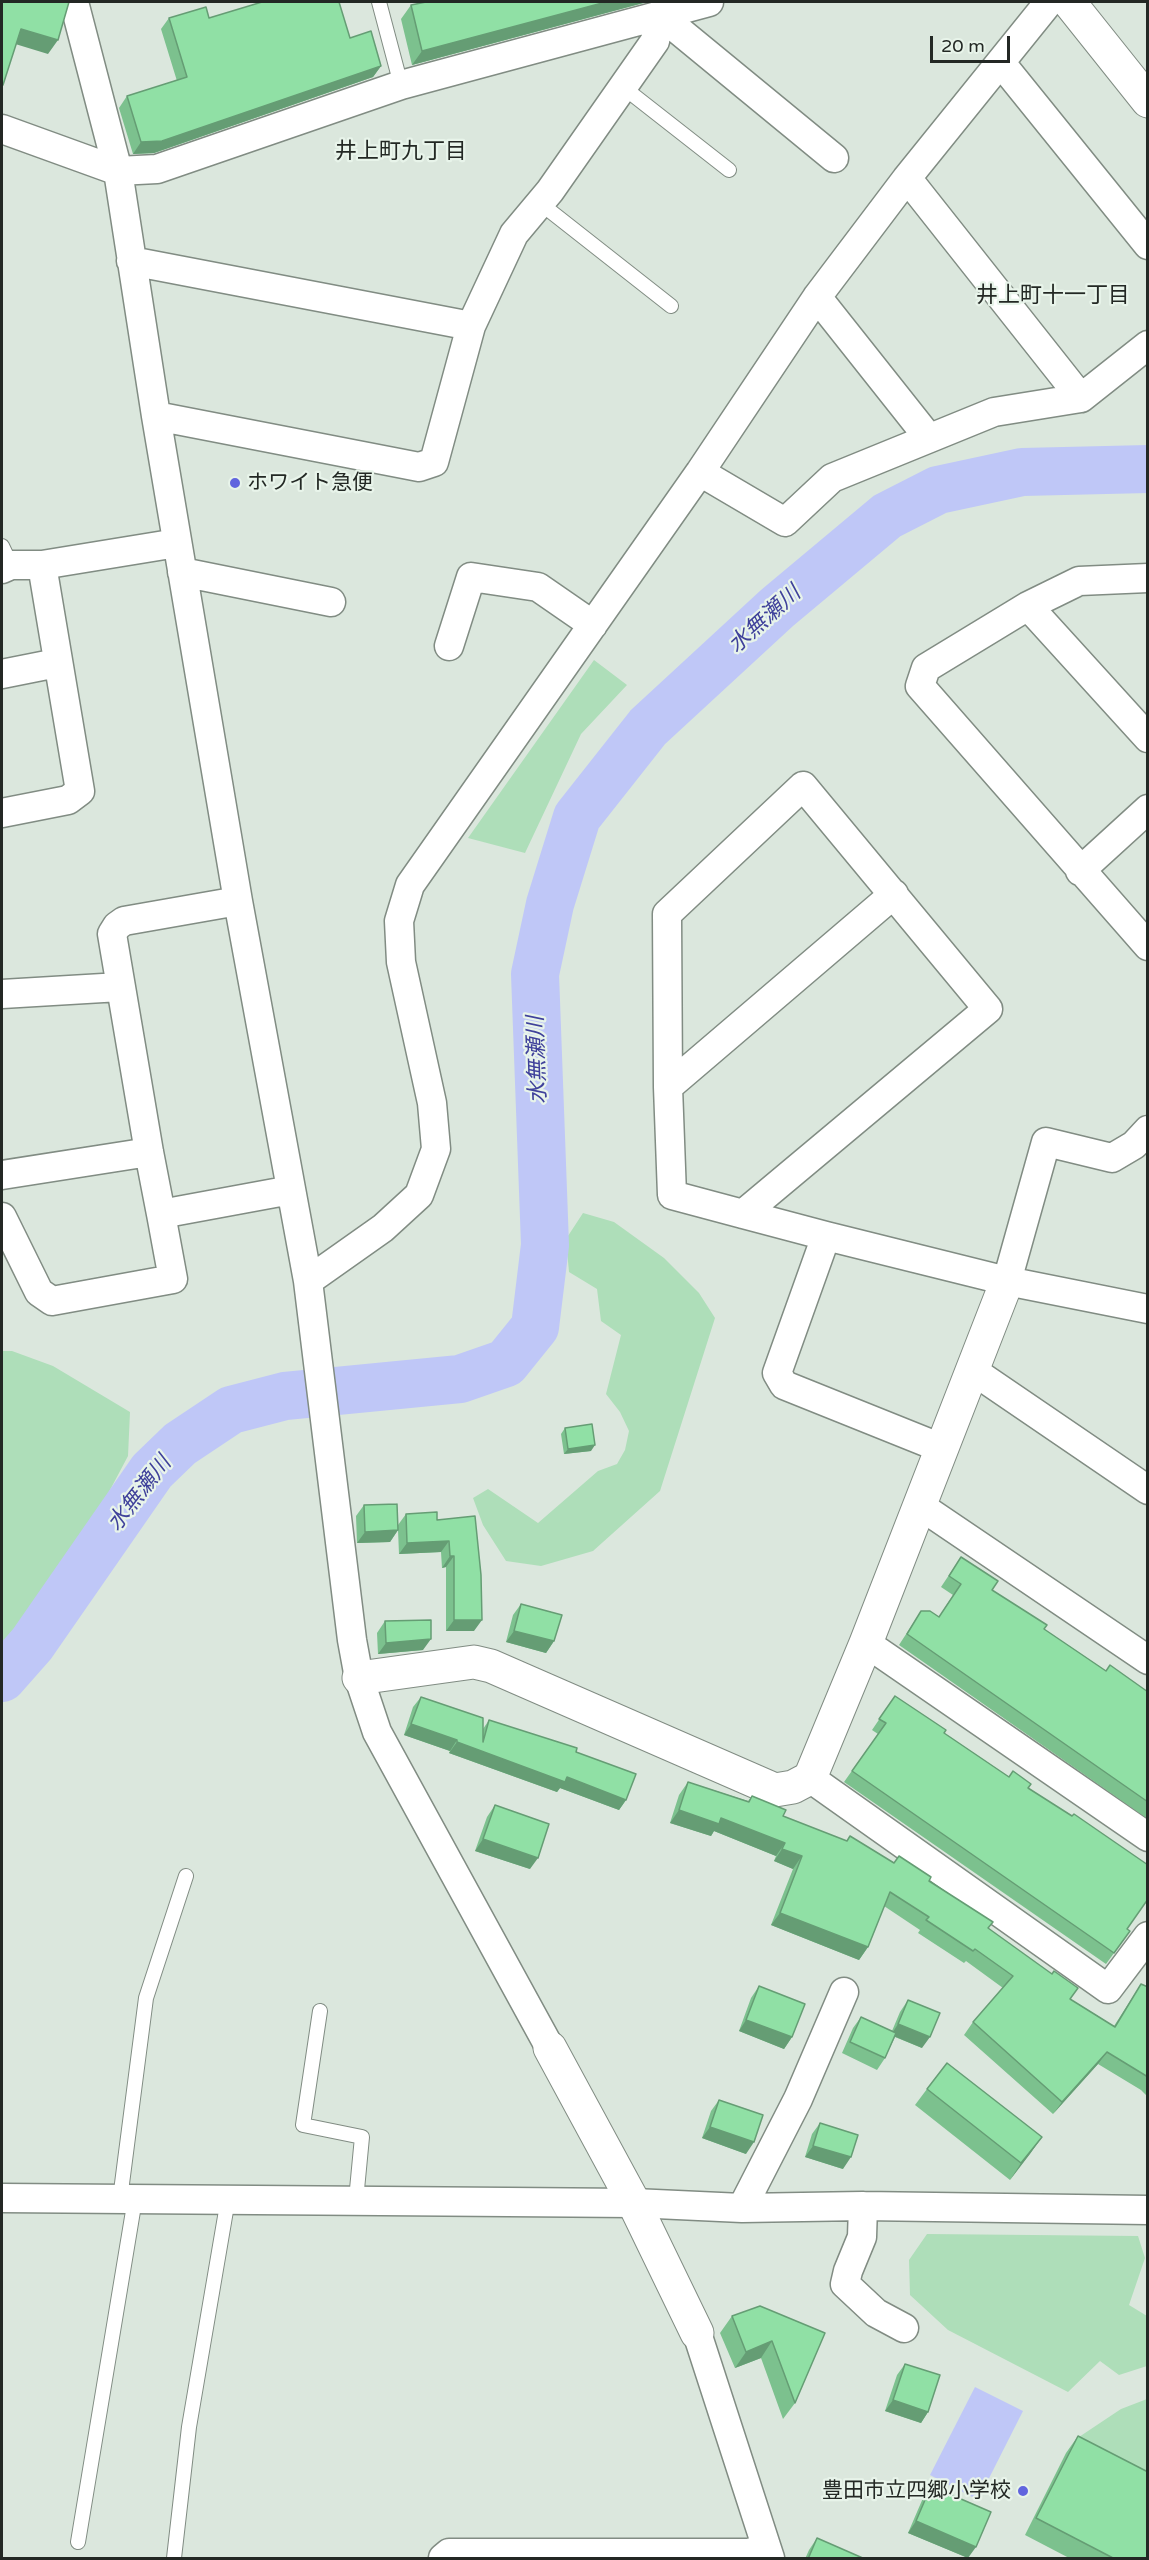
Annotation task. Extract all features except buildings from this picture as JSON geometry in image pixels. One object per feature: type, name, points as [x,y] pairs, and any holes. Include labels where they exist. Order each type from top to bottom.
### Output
[{"type":"street","points":[[74,2],[118,171],[156,416],[238,901],[308,1281],[352,1640],[359,1678],[377,1732],[633,2203],[697,2333],[759,2555],[449,2553],[443,2559]]},
{"type":"street","points":[[2,129],[118,171],[157,169],[401,85],[709,2]]},
{"type":"street","points":[[308,1281],[383,1228],[419,1195],[436,1149],[432,1103],[401,962],[399,921],[410,885],[700,472],[817,297],[907,178],[1001,63],[1065,2],[1148,101]]},
{"type":"street","points":[[156,416],[419,467],[434,462],[471,326],[514,234],[540,203],[655,41],[660,15]]},
{"type":"street","points":[[660,15],[834,158]]},
{"type":"street","points":[[1001,63],[1148,245]]},
{"type":"street","points":[[907,178],[1081,398]]},
{"type":"street","points":[[131,261],[471,326]]},
{"type":"street","points":[[817,297],[928,437]]},
{"type":"street","points":[[700,472],[785,522],[832,478],[994,412],[1081,398],[1148,345]]},
{"type":"street","points":[[5,560],[42,565],[177,543]]},
{"type":"street","points":[[2,813],[68,800],[80,791],[42,565]]},
{"type":"street","points":[[182,572],[331,602]]},
{"type":"street","points":[[449,646],[471,577],[538,587],[593,625]]},
{"type":"street","points":[[1148,578],[1079,581],[1028,606],[926,668],[920,686],[1148,946]]},
{"type":"street","points":[[1028,606],[1148,738]]},
{"type":"street","points":[[2,674],[57,663]]},
{"type":"street","points":[[743,1214],[988,1009],[803,786],[667,914],[668,1087],[672,1195],[743,1214],[826,1236],[1007,1281],[1148,1309]]},
{"type":"street","points":[[1080,871],[1148,809]]},
{"type":"street","points":[[668,1087],[894,894]]},
{"type":"street","points":[[2,1216],[39,1292],[52,1301],[173,1279],[112,934],[124,921],[238,901]]},
{"type":"street","points":[[2,994],[120,987]]},
{"type":"street","points":[[359,1678],[474,1662],[491,1666],[775,1790],[793,1787],[810,1778],[866,1643],[1007,1281],[1046,1142],[1112,1158],[1134,1145],[1148,1130]]},
{"type":"street","points":[[2,1175],[149,1152]]},
{"type":"street","points":[[161,1214],[291,1190]]},
{"type":"street","points":[[826,1236],[777,1373],[784,1385],[941,1448]]},
{"type":"street","points":[[972,1370],[1148,1490]]},
{"type":"street","points":[[919,1505],[1148,1660]]},
{"type":"street","points":[[866,1643],[1148,1837]]},
{"type":"street","points":[[810,1778],[1108,1989],[1148,1936]]},
{"type":"street","points":[[742,2208],[798,2099],[844,1992]]},
{"type":"street","points":[[2,2198],[633,2203],[742,2208],[862,2206],[1148,2210]]},
{"type":"street","points":[[862,2206],[862,2236],[845,2284],[876,2313],[904,2328]]},
{"type":"lane","points":[[379,2],[401,85]]},
{"type":"lane","points":[[623,87],[729,170]]},
{"type":"lane","points":[[540,203],[671,306]]},
{"type":"lane","points":[[78,2542],[127,2199],[146,1998],[186,1876]]},
{"type":"lane","points":[[320,2011],[303,2125],[362,2137],[356,2200]]},
{"type":"lane","points":[[174,2559],[189,2427],[228,2199]]},
{"type":"green space","points":[[594,660],[627,685],[581,734],[525,853],[468,838]]},
{"type":"green space","points":[[583,1213],[614,1222],[664,1258],[699,1293],[715,1318],[660,1491],[593,1551],[541,1566],[506,1561],[483,1525],[473,1498],[488,1489],[538,1523],[598,1471],[617,1464],[625,1450],[629,1431],[620,1412],[606,1394],[621,1335],[601,1321],[597,1289],[569,1272],[566,1239]]},
{"type":"green space","points":[[2,1351],[12,1351],[53,1366],[130,1412],[128,1456],[83,1541],[2,1660]]},
{"type":"green space","points":[[927,2234],[1138,2236],[1145,2258],[1129,2305],[1147,2316],[1147,2366],[1119,2375],[1100,2361],[1068,2392],[948,2330],[910,2295],[909,2260]]},
{"type":"green space","points":[[1147,2399],[1147,2475],[1076,2439],[1121,2409]]},
{"type":"water","points":[[975,2387],[1023,2411],[978,2500],[930,2475]]},
{"type":"waterway","name":"水無瀬川","points":[[2,1678],[32,1644],[152,1471],[180,1444],[231,1410],[285,1396],[460,1379],[506,1363],[535,1327],[545,1245],[535,974],[550,904],[577,817],[648,727],[777,608],[887,516],[938,490],[1022,472],[1148,469]]},
{"type":"place","name":"ホワイト急便","points":[[235,483]]},
{"type":"place","name":"豊田市立四郷小学校","points":[[1023,2491]]},
{"type":"district","name":"井上町九丁目","points":[[401,152]]},
{"type":"district","name":"井上町十一丁目","points":[[1053,296]]}]
